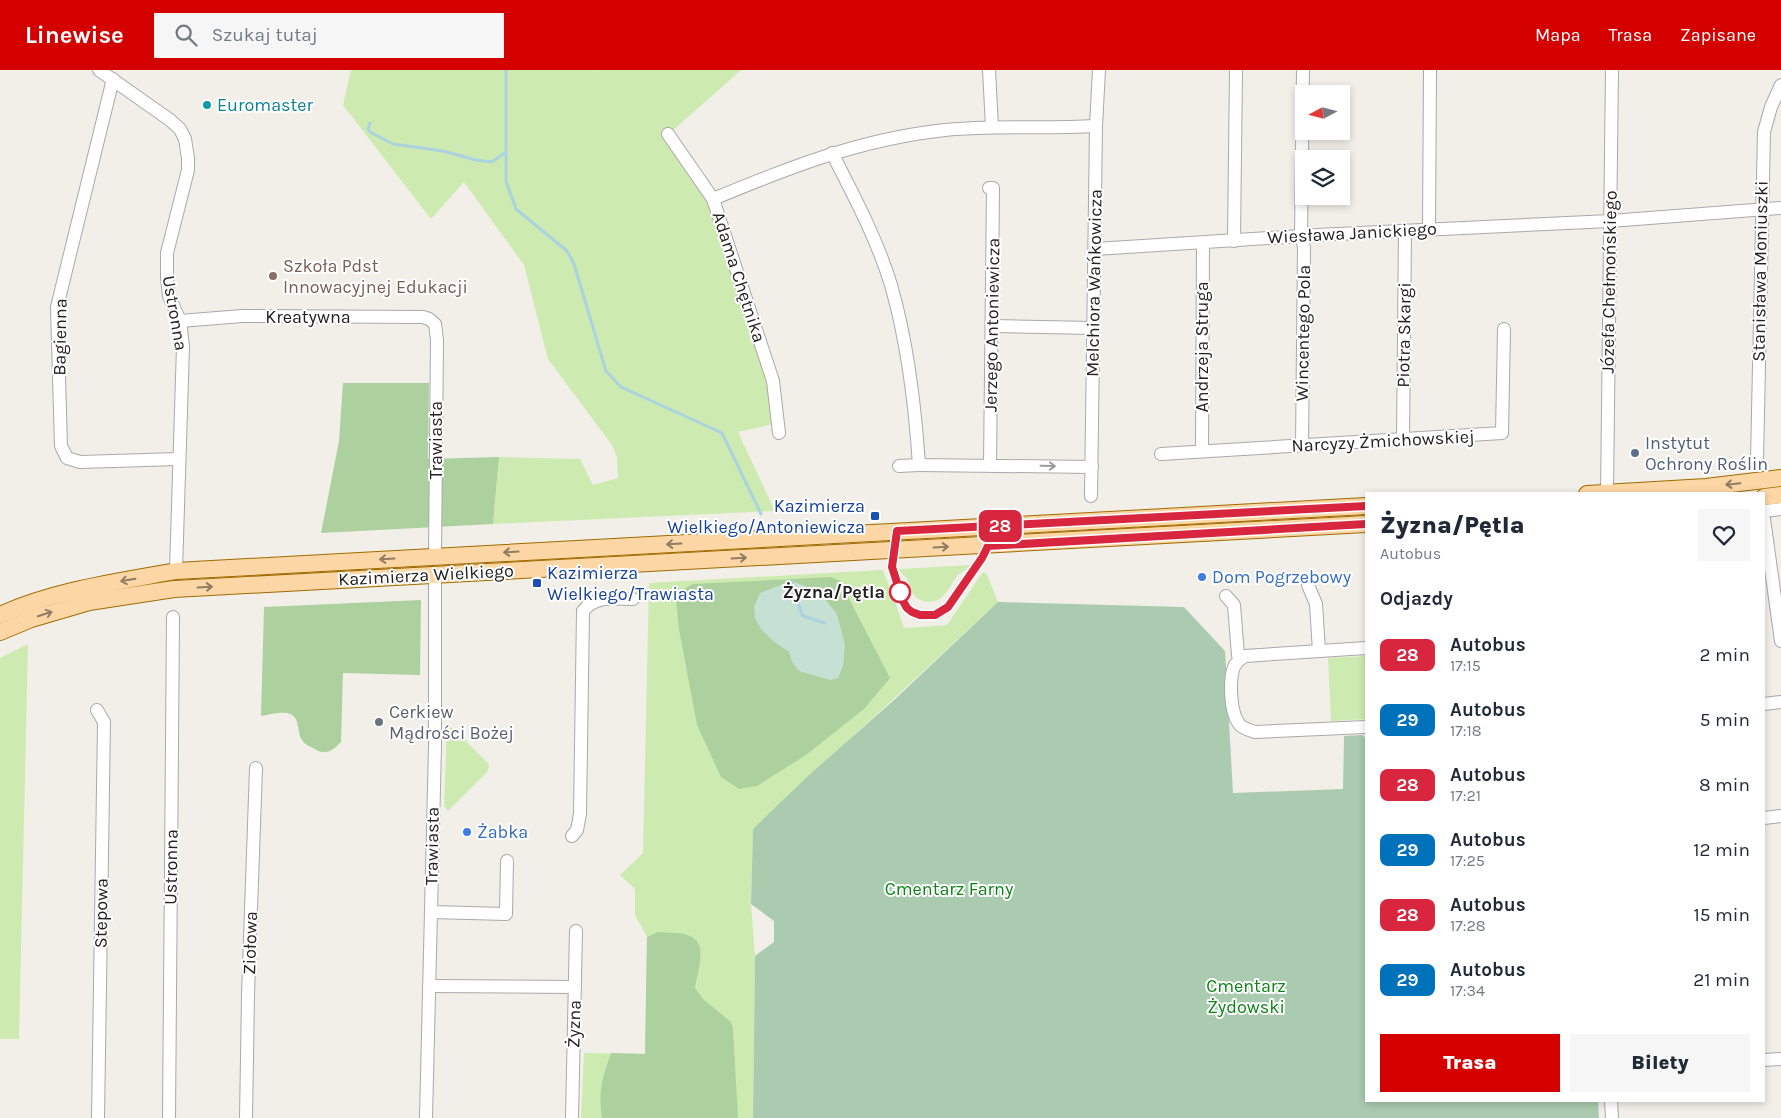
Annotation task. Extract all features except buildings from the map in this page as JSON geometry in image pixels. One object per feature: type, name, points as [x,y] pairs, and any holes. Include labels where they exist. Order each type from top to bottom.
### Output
[{"type":"main road","points":[[1624,492],[1706,487],[1781,478]]},
{"type":"main road","points":[[1765,497],[1781,495]]},
{"type":"main road","name":"Kazimierza Wielkiego","points":[[0,615],[13,609],[84,587],[176,571],[1365,506]]},
{"type":"main road","name":"Kazimierza Wielkiego","points":[[0,632],[47,613],[89,602],[174,589],[1365,524]]},
{"type":"main road","points":[[893,550],[897,531]]},
{"type":"main road","points":[[568,549],[573,552],[575,558],[568,567]]},
{"type":"street","name":"Ustronna","points":[[99,70],[170,120],[180,130],[185,139],[188,158],[188,170],[167,253],[169,296],[180,321],[183,346],[176,571]]},
{"type":"street","points":[[989,70],[992,126]]},
{"type":"street","name":"Melchiora Wańkowicza","points":[[1092,496],[1096,126],[1099,70]]},
{"type":"street","points":[[1234,241],[1236,70]]},
{"type":"street","name":"Wincentego Pola","points":[[1302,446],[1304,246],[1301,236],[1303,70]]},
{"type":"street","points":[[1429,229],[1430,70]]},
{"type":"street","name":"Józefa Chełmońskiego","points":[[1607,492],[1612,70]]},
{"type":"street","name":"Bagienna","points":[[113,79],[58,307],[61,446],[67,458],[80,462],[178,459]]},
{"type":"street","name":"Stanisława Moniuszki","points":[[1757,460],[1764,132],[1771,106],[1781,85]]},
{"type":"street","points":[[714,199],[806,161],[859,145],[916,134],[992,126],[1096,126]]},
{"type":"street","name":"Adama Chętnika","points":[[668,134],[714,199],[773,381],[779,432]]},
{"type":"street","points":[[832,153],[865,216],[890,284],[903,332],[911,380],[919,465]]},
{"type":"street","name":"Jerzego Antoniewicza","points":[[989,188],[993,188],[990,465]]},
{"type":"street","name":"Wiesława Janickiego","points":[[1095,249],[1405,230],[1610,221],[1781,208]]},
{"type":"street","name":"Piotra Skargi","points":[[1403,440],[1405,230]]},
{"type":"street","name":"Andrzeja Struga","points":[[1202,451],[1203,243]]},
{"type":"street","name":"Kreatywna","points":[[180,321],[242,316],[423,317],[435,324]]},
{"type":"street","name":"Trawiasta","points":[[435,324],[437,340],[436,556]]},
{"type":"street","points":[[992,326],[1094,328]]},
{"type":"street","name":"Narcyzy Żmichowskiej","points":[[1161,454],[1502,434],[1504,330]]},
{"type":"street","points":[[899,466],[1092,467]]},
{"type":"street","points":[[1765,512],[1781,509]]},
{"type":"street","points":[[1765,526],[1781,641]]},
{"type":"street","name":"Trawiasta","points":[[426,1118],[435,738],[435,574]]},
{"type":"street","points":[[1308,585],[1316,604],[1319,651]]},
{"type":"street","points":[[1226,596],[1234,605],[1238,655],[1240,659]]},
{"type":"street","points":[[572,836],[577,830],[580,814],[583,611],[588,604],[596,600],[633,598]]},
{"type":"street","name":"Ustronna","points":[[169,1118],[174,617]]},
{"type":"street","points":[[1365,648],[1252,655],[1240,659],[1234,667],[1231,687],[1235,717],[1241,726],[1255,732],[1365,727]]},
{"type":"street","points":[[1765,704],[1781,702]]},
{"type":"street","name":"Stepowa","points":[[98,710],[104,722],[98,1118]]},
{"type":"street","name":"Ziołowa","points":[[246,1118],[248,995],[256,768]]},
{"type":"street","points":[[1765,818],[1781,816]]},
{"type":"street","points":[[431,912],[506,914],[507,861]]},
{"type":"street","name":"Żyzna","points":[[572,1118],[576,931]]},
{"type":"street","points":[[429,986],[575,987]]},
{"type":"street","points":[[1765,1060],[1781,1059]]},
{"type":"street","points":[[1612,1102],[1612,1118]]},
{"type":"green space","points":[[351,70],[596,70],[595,72],[597,70],[741,70],[669,134],[713,199],[773,381],[778,423],[738,432],[775,511],[493,524],[499,457],[580,459],[593,485],[618,478],[617,457],[612,445],[548,359],[524,265],[464,182],[431,219],[343,105]]},
{"type":"green space","points":[[343,383],[429,383],[428,459],[499,457],[493,524],[321,533],[339,441]]},
{"type":"green space","points":[[970,565],[958,575],[942,597],[930,602],[922,601],[915,596],[907,579],[899,569]]},
{"type":"green space","points":[[883,570],[890,589],[888,590],[892,600],[894,599],[904,628],[947,625],[983,572],[987,575],[998,602],[753,829],[751,904],[755,956],[753,1118],[581,1118],[584,1053],[645,1054],[647,937],[635,915],[635,889],[620,875],[643,853],[649,583]]},
{"type":"green space","points":[[831,577],[840,581],[890,678],[864,709],[806,755],[757,786],[739,789],[721,777],[697,725],[679,629],[676,600],[680,591],[693,584]]},
{"type":"green space","points":[[791,581],[818,591],[837,614],[845,645],[843,666],[838,678],[830,680],[799,671],[792,662],[789,652],[773,641],[761,629],[755,618],[754,607],[760,593]]},
{"type":"green space","points":[[421,600],[420,675],[343,673],[341,742],[334,749],[320,752],[305,743],[300,737],[295,717],[292,715],[281,713],[261,716],[264,607]]},
{"type":"green space","name":"Cmentarz Farny","points":[[998,602],[1184,607],[1225,651],[1233,793],[1343,789],[1344,736],[1362,735],[1365,737],[1365,1102],[1598,1102],[1599,1118],[753,1118],[755,956],[774,942],[774,921],[751,904],[753,829],[808,776],[893,701]]},
{"type":"green space","points":[[28,644],[19,1039],[0,1039],[0,658]]},
{"type":"green space","points":[[1365,656],[1365,719],[1331,721],[1328,658]]},
{"type":"green space","points":[[447,727],[453,728],[488,763],[489,767],[487,772],[448,811],[444,806]]},
{"type":"green space","points":[[658,932],[690,936],[699,945],[700,959],[695,988],[704,1000],[731,1022],[733,1029],[738,1118],[602,1118],[600,1099],[605,1070],[611,1053],[645,1054],[647,937]]},
{"type":"waterway","points":[[506,70],[506,181],[516,209],[567,251],[574,264],[606,371],[621,387],[722,433],[761,514]]},
{"type":"waterway","points":[[370,123],[368,129],[370,132],[393,144],[443,151],[476,160],[492,162],[506,152]]},
{"type":"waterway","points":[[791,581],[803,616],[825,623]]},
{"type":"bus line","name":"28","points":[[1365,506],[897,531],[891,563],[907,608],[920,615],[935,615],[948,607],[982,558],[988,546],[1365,524]]},
{"type":"place","name":"Euromaster","points":[[207,105]]},
{"type":"place","name":"Szkoła Pdst Innowacyjnej Edukacji","points":[[273,276]]},
{"type":"place","name":"Instytut Ochrony Roślin","points":[[1635,453]]},
{"type":"place","name":"Kazimierza Wielkiego/Antoniewicza","points":[[875,516]]},
{"type":"place","name":"Dom Pogrzebowy","points":[[1202,577]]},
{"type":"place","name":"Kazimierza Wielkiego/Trawiasta","points":[[537,583]]},
{"type":"place","name":"Żyzna/Pętla","points":[[900,592]]},
{"type":"place","name":"Cerkiew Mądrości Bożej","points":[[379,722]]},
{"type":"place","name":"Żabka","points":[[467,832]]},
{"type":"park label","name":"Cmentarz Żydowski","points":[[1246,996]]}]
